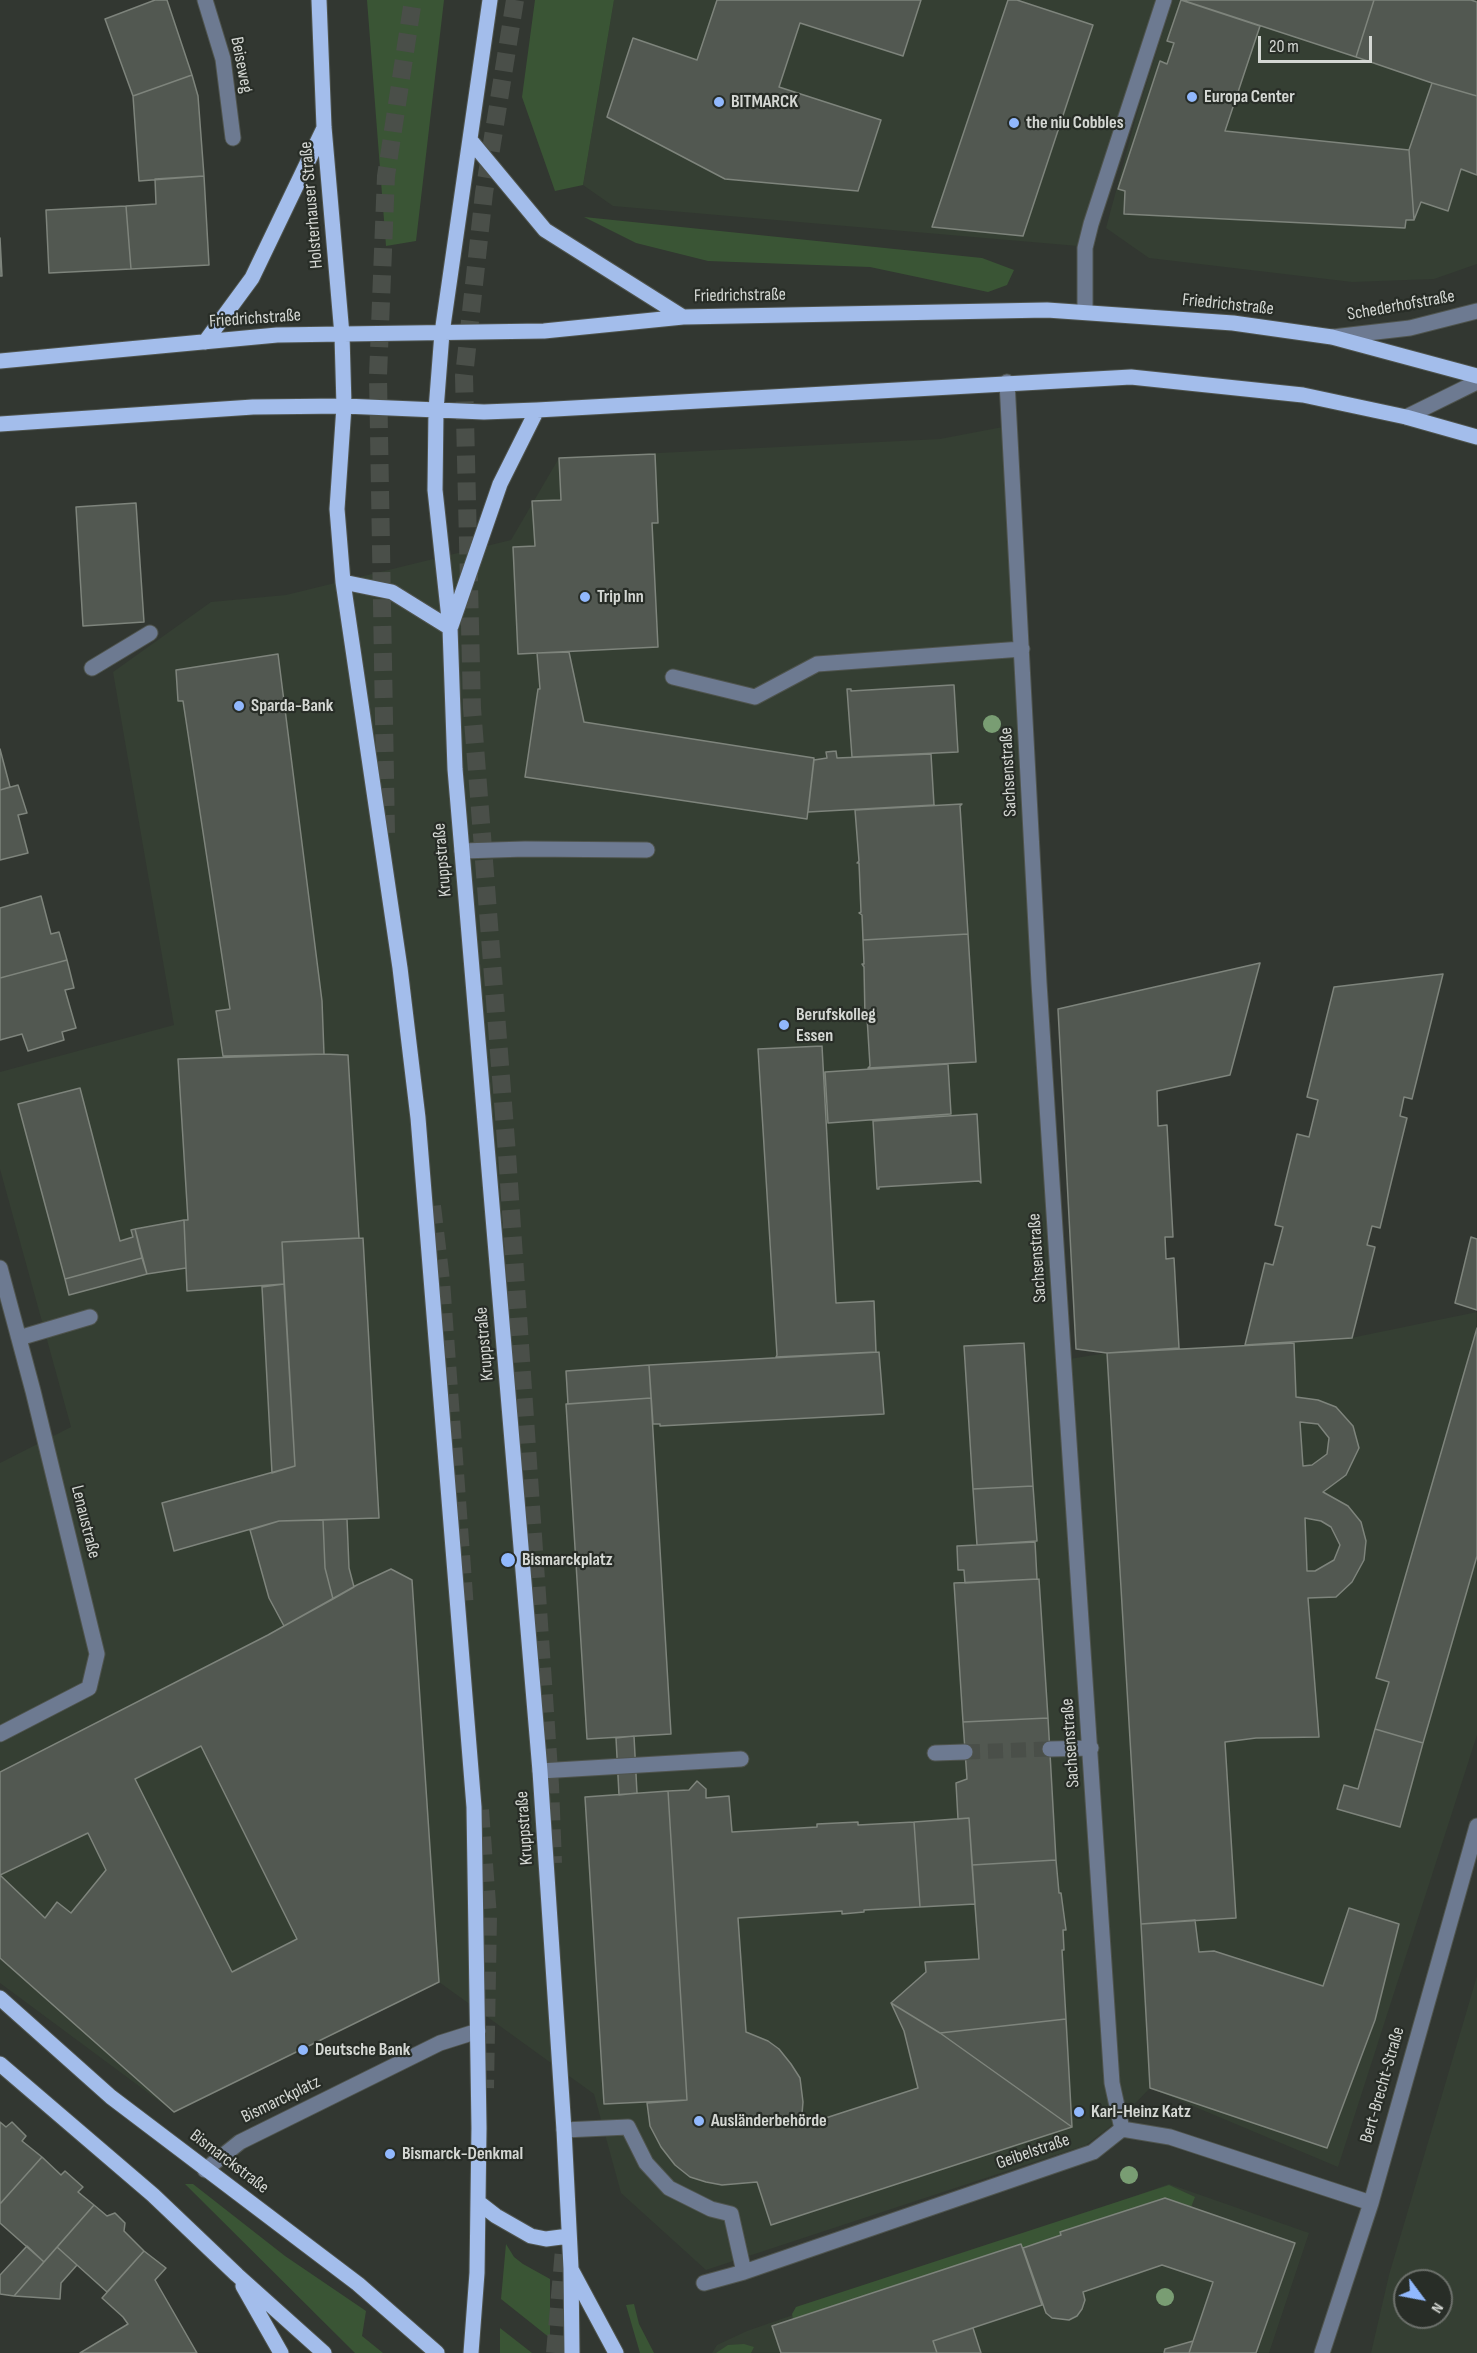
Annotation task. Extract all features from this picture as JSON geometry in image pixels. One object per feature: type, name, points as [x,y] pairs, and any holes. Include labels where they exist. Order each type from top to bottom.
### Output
[{"type":"main road","name":"Holsterhauser Straße","points":[[319,0],[324,127],[342,335],[344,406]]},
{"type":"main road","points":[[442,333],[490,0]]},
{"type":"main road","points":[[205,342],[252,278],[324,127]]},
{"type":"main road","points":[[471,141],[545,230],[683,317]]},
{"type":"main road","name":"Friedrichstraße","points":[[0,361],[277,335],[543,332],[683,317],[973,310],[1085,312],[1233,323],[1332,337],[1477,376]]},
{"type":"main road","name":"Kruppstraße","points":[[442,333],[436,410],[436,516],[450,628],[455,770],[540,1771],[564,2130],[571,2268],[572,2353]]},
{"type":"main road","points":[[0,424],[253,407],[344,406],[484,412],[537,410],[1007,382],[1131,377],[1303,395],[1406,417],[1477,437]]},
{"type":"main road","points":[[344,406],[337,509],[343,582],[400,968],[418,1118],[474,1807],[478,2202],[476,2296],[471,2353]]},
{"type":"main road","points":[[343,582],[392,592],[450,628],[500,484],[537,410]]},
{"type":"main road","name":"Bismarckstraße","points":[[0,1998],[111,2097],[358,2284],[437,2353]]},
{"type":"main road","points":[[0,2064],[153,2195],[324,2353]]},
{"type":"main road","points":[[478,2202],[496,2216],[531,2235],[546,2239],[569,2236]]},
{"type":"main road","points":[[571,2268],[616,2353]]},
{"type":"main road","points":[[237,2275],[281,2353]]},
{"type":"street","name":"Beiseweg","points":[[205,0],[223,59],[233,138]]},
{"type":"street","points":[[1085,312],[1085,248],[1091,224],[1164,0]]},
{"type":"street","name":"Schederhofstraße","points":[[1332,337],[1410,328],[1477,311]]},
{"type":"street","name":"Sachsenstraße","points":[[1007,382],[1039,983],[1112,2083],[1122,2129]]},
{"type":"street","points":[[1406,417],[1477,382]]},
{"type":"street","points":[[92,668],[150,633]]},
{"type":"street","points":[[673,677],[755,697],[817,664],[1022,649]]},
{"type":"street","points":[[462,851],[647,850]]},
{"type":"street","name":"Lenaustraße","points":[[0,1268],[33,1391],[97,1654],[89,1688],[0,1734]]},
{"type":"street","points":[[19,1338],[90,1317]]},
{"type":"street","points":[[1050,1749],[1091,1748]]},
{"type":"street","points":[[935,1753],[965,1752]]},
{"type":"street","points":[[540,1771],[741,1759]]},
{"type":"street","name":"Bert-Brecht-Straße","points":[[1322,2353],[1371,2203],[1477,1826]]},
{"type":"street","name":"Bismarckplatz","points":[[206,2170],[240,2142],[432,2047],[478,2031]]},
{"type":"street","points":[[564,2130],[628,2127],[646,2163],[669,2188],[711,2209],[731,2214],[744,2272]]},
{"type":"street","points":[[1122,2129],[1170,2137],[1371,2203]]},
{"type":"street","name":"Geibelstraße","points":[[704,2283],[744,2272],[1093,2152],[1122,2129]]},
{"type":"shaded area","points":[[614,0],[1160,0],[1078,246],[613,206],[583,185]]},
{"type":"shaded area","points":[[1173,0],[1477,0],[1477,264],[1434,279],[1352,282],[1149,258],[1106,228],[1136,117]]},
{"type":"shaded area","points":[[1003,427],[1069,1359],[1107,1353],[1346,1339],[1477,1312],[1477,1735],[1338,2167],[1150,2088],[1120,2119],[1086,2145],[706,2270],[621,2193],[594,2094],[439,1982],[174,2112],[0,1983],[0,1463],[71,1427],[0,1169],[0,1072],[174,1025],[113,672],[211,602],[286,595],[511,540],[559,458],[940,439]]},
{"type":"shaded area","points":[[1477,1976],[1477,2353],[1371,2353],[1389,2275]]},
{"type":"shaded area","points":[[1169,2184],[1309,2233],[1269,2353],[712,2353],[717,2345],[747,2331]]},
{"type":"green space","points":[[367,0],[444,0],[416,241],[386,246]]},
{"type":"green space","points":[[535,0],[614,0],[583,185],[555,191],[522,97]]},
{"type":"green space","points":[[584,217],[982,258],[1014,270],[1007,285],[988,292],[870,267],[708,261],[636,243]]},
{"type":"green space","points":[[185,2184],[193,2184],[285,2256],[366,2311],[362,2336],[383,2353],[355,2353]]},
{"type":"green space","points":[[1169,2185],[1195,2197],[1191,2207],[1165,2198],[1061,2232],[1061,2235],[1023,2248],[1020,2244],[793,2319],[792,2314],[796,2307]]},
{"type":"green space","points":[[506,2244],[514,2257],[550,2279],[550,2338],[501,2299]]},
{"type":"green space","points":[[634,2304],[639,2324],[654,2353],[640,2353],[626,2305]]},
{"type":"green space","points":[[500,2328],[532,2353],[500,2353]]},
{"type":"green space","points":[[744,2344],[754,2347],[751,2353],[716,2353],[728,2345]]},
{"type":"building","points":[[155,0],[167,0],[192,75],[133,96],[105,19]]},
{"type":"building","name":"BITMARCK","points":[[717,0],[921,0],[903,56],[800,23],[779,87],[881,120],[858,191],[725,179],[607,117],[633,38],[697,60]]},
{"type":"building","name":"the niu Cobbles","points":[[1008,0],[1017,0],[1093,25],[1023,236],[932,227]]},
{"type":"building","name":"Europa Center","points":[[1181,0],[1260,26],[1225,131],[1409,150],[1414,220],[1406,220],[1405,228],[1124,214],[1125,191],[1118,189],[1160,61],[1167,64],[1174,43],[1167,41]]},
{"type":"building","name":"Europa Center","points":[[1182,0],[1374,0],[1356,57]]},
{"type":"building","points":[[1374,0],[1471,0],[1477,2],[1477,96],[1356,57]]},
{"type":"building","points":[[192,75],[198,96],[204,176],[139,181],[133,96]]},
{"type":"building","points":[[1432,83],[1477,96],[1477,175],[1461,169],[1448,211],[1421,202],[1414,220],[1409,150]]},
{"type":"building","points":[[204,176],[209,265],[131,269],[126,206],[156,204],[155,179]]},
{"type":"building","points":[[126,206],[131,269],[49,273],[46,210]]},
{"type":"building","points":[[0,238],[2,276],[0,276]]},
{"type":"building","name":"Trip Inn","points":[[655,454],[658,523],[652,523],[658,647],[518,654],[513,547],[535,546],[532,501],[561,500],[559,458]]},
{"type":"building","points":[[136,503],[144,622],[83,626],[76,507]]},
{"type":"building","points":[[569,652],[584,722],[814,758],[807,819],[525,777],[538,689],[540,689],[537,653]]},
{"type":"building","points":[[278,654],[322,1001],[324,1054],[223,1056],[216,1011],[230,1009],[183,701],[178,701],[176,670]]},
{"type":"building","points":[[954,685],[958,752],[852,757],[847,689],[851,691]]},
{"type":"building","points":[[0,749],[10,787],[0,790]]},
{"type":"building","points":[[836,751],[837,758],[931,754],[934,805],[808,812],[814,760],[827,758],[826,752]]},
{"type":"building","points":[[18,785],[27,813],[18,815],[28,853],[0,860],[0,790]]},
{"type":"building","points":[[962,804],[960,806],[968,934],[863,940],[862,915],[859,913],[861,912],[855,810]]},
{"type":"building","points":[[41,896],[51,934],[59,932],[67,960],[0,978],[0,908]]},
{"type":"building","points":[[968,934],[976,1062],[868,1068],[870,1066],[862,964],[864,964],[863,940]]},
{"type":"building","points":[[67,960],[74,988],[65,990],[76,1028],[62,1032],[64,1040],[28,1051],[22,1034],[0,1040],[0,978]]},
{"type":"building","points":[[1260,963],[1230,1075],[1157,1091],[1158,1126],[1167,1125],[1173,1237],[1165,1237],[1166,1259],[1174,1258],[1179,1348],[1107,1353],[1076,1349],[1058,1009]]},
{"type":"building","points":[[1443,974],[1412,1099],[1404,1097],[1400,1116],[1407,1118],[1380,1228],[1372,1226],[1367,1245],[1375,1247],[1352,1338],[1245,1345],[1265,1263],[1273,1265],[1283,1227],[1275,1225],[1297,1134],[1309,1137],[1318,1100],[1307,1097],[1334,987]]},
{"type":"building","points":[[822,1046],[836,1303],[874,1301],[876,1352],[776,1357],[758,1049]]},
{"type":"building","points":[[348,1055],[359,1238],[282,1242],[284,1284],[187,1291],[184,1220],[188,1220],[178,1059]]},
{"type":"building","points":[[948,1064],[951,1114],[828,1123],[825,1072]]},
{"type":"building","points":[[80,1088],[120,1241],[133,1237],[131,1230],[135,1229],[142,1258],[65,1279],[18,1104]]},
{"type":"building","points":[[977,1114],[981,1183],[979,1181],[879,1187],[877,1189],[873,1121]]},
{"type":"building","points":[[184,1220],[186,1268],[147,1274],[135,1229]]},
{"type":"building","points":[[1471,1237],[1477,1239],[1477,1310],[1455,1303]]},
{"type":"building","points":[[363,1238],[379,1518],[279,1521],[174,1551],[162,1503],[295,1466],[282,1242]]},
{"type":"building","points":[[142,1258],[147,1274],[69,1295],[65,1279]]},
{"type":"building","points":[[284,1284],[295,1466],[272,1473],[262,1287]]},
{"type":"building","points":[[1477,1328],[1477,1556],[1423,1743],[1375,1729],[1389,1682],[1376,1678]]},
{"type":"building","points":[[1024,1343],[1033,1486],[973,1489],[964,1346]]},
{"type":"building","points":[[1294,1343],[1296,1397],[1318,1400],[1336,1407],[1353,1426],[1359,1448],[1346,1475],[1323,1492],[1348,1506],[1361,1522],[1366,1541],[1364,1560],[1352,1582],[1336,1597],[1308,1598],[1319,1737],[1256,1738],[1225,1742],[1236,1918],[1141,1924],[1107,1353]],"holes":[[[1300,1422],[1318,1424],[1329,1438],[1327,1454],[1312,1465],[1303,1466]],[[1305,1518],[1321,1521],[1331,1527],[1340,1545],[1334,1560],[1315,1571],[1307,1571]]]},
{"type":"building","points":[[879,1352],[884,1414],[660,1426],[660,1424],[653,1424],[649,1365]]},
{"type":"building","points":[[649,1365],[651,1398],[568,1404],[566,1371]]},
{"type":"building","points":[[651,1398],[671,1734],[587,1739],[566,1404]]},
{"type":"building","points":[[1033,1486],[1037,1541],[977,1545],[973,1489]]},
{"type":"building","points":[[347,1519],[349,1568],[354,1587],[333,1599],[325,1568],[323,1520]]},
{"type":"building","points":[[323,1520],[325,1568],[333,1599],[284,1626],[269,1598],[250,1530],[279,1521]]},
{"type":"building","points":[[1035,1542],[1037,1579],[965,1583],[964,1570],[958,1570],[957,1546]]},
{"type":"building","points":[[391,1569],[412,1580],[439,1982],[174,2112],[0,1958],[0,1875],[0,1772],[268,1635],[357,1585]],"holes":[[[201,1746],[297,1939],[232,1972],[135,1779]],[[88,1833],[106,1870],[71,1913],[57,1902],[45,1918],[0,1875]]]},
{"type":"building","points":[[1039,1579],[1048,1718],[963,1722],[954,1583]]},
{"type":"building","points":[[1048,1718],[1056,1860],[972,1865],[969,1818],[958,1819],[956,1783],[967,1779],[963,1722]]},
{"type":"building","points":[[1375,1729],[1423,1743],[1400,1827],[1337,1809],[1344,1785],[1358,1789]]},
{"type":"building","points":[[634,1736],[637,1793],[619,1795],[616,1738]]},
{"type":"building","points":[[697,1781],[706,1789],[706,1798],[729,1796],[732,1832],[817,1827],[817,1824],[858,1822],[858,1825],[914,1822],[920,1907],[864,1910],[864,1912],[842,1914],[842,1911],[738,1918],[746,2032],[768,2041],[779,2049],[800,2078],[803,2102],[801,2126],[918,2088],[904,2031],[891,2003],[940,2033],[1072,2127],[771,2225],[757,2182],[722,2185],[706,2182],[690,2177],[675,2165],[661,2147],[650,2126],[647,2103],[687,2100],[668,1791],[689,1790]]},
{"type":"building","points":[[668,1791],[687,2100],[604,2104],[585,1797]]},
{"type":"building","points":[[969,1818],[975,1904],[920,1907],[914,1822]]},
{"type":"building","points":[[1056,1860],[1066,1930],[1063,1930],[1064,1950],[1062,1950],[1066,2019],[940,2033],[891,2003],[926,1972],[925,1962],[979,1959],[972,1865]]},
{"type":"building","points":[[1349,1908],[1399,1924],[1375,2020],[1327,2148],[1150,2088],[1141,1924],[1195,1920],[1199,1952],[1214,1951],[1323,1986]]},
{"type":"building","points":[[1066,2019],[1072,2127],[940,2033]]},
{"type":"building","points":[[0,2122],[6,2127],[12,2122],[26,2136],[22,2141],[42,2157],[0,2204]]},
{"type":"building","points":[[42,2157],[61,2175],[65,2171],[83,2187],[78,2192],[94,2205],[44,2262],[0,2223],[0,2204]]},
{"type":"building","points":[[1165,2198],[1295,2243],[1256,2353],[1189,2353],[1213,2282],[1162,2265],[1083,2292],[1085,2300],[1082,2309],[1077,2316],[1069,2320],[1052,2318],[1046,2313],[1023,2248],[1061,2235],[1060,2232]]},
{"type":"building","points":[[94,2205],[107,2216],[115,2213],[125,2223],[124,2231],[144,2251],[107,2292],[57,2247]]},
{"type":"building","points":[[1021,2244],[1042,2305],[933,2341],[937,2353],[781,2353],[772,2326]]},
{"type":"building","points":[[27,2246],[44,2262],[14,2296],[0,2294],[0,2275]]},
{"type":"building","points":[[57,2247],[77,2265],[61,2283],[60,2299],[14,2296]]},
{"type":"building","points":[[144,2251],[166,2268],[155,2280],[197,2353],[80,2353],[128,2324],[102,2298]]},
{"type":"building","points":[[973,2328],[981,2353],[937,2353],[933,2341]]},
{"type":"building","points":[[1193,2341],[1189,2353],[1164,2353],[1165,2349]]},
{"type":"tunnel","points":[[386,833],[378,376],[386,176],[413,0]]},
{"type":"tunnel","points":[[515,0],[484,193],[464,376],[472,708],[507,1154],[550,1785],[553,1863]]},
{"type":"tunnel","points":[[432,1206],[441,1281],[465,1609]]},
{"type":"tunnel","points":[[965,1752],[1050,1749]]},
{"type":"tunnel","points":[[480,1810],[488,1917],[485,2088]]},
{"type":"tunnel","points":[[555,2353],[565,2238]]},
{"type":"place","name":"Europa Center","points":[[1192,97]]},
{"type":"place","name":"BITMARCK","points":[[719,102]]},
{"type":"place","name":"the niu Cobbles","points":[[1014,123]]},
{"type":"place","name":"Trip Inn","points":[[585,597]]},
{"type":"place","name":"Sparda-Bank","points":[[239,706]]},
{"type":"place","name":"Berufskolleg Essen","points":[[784,1025]]},
{"type":"place","name":"Bismarckplatz","points":[[508,1560]]},
{"type":"place","name":"Deutsche Bank","points":[[303,2050]]},
{"type":"place","name":"Karl-Heinz Katz","points":[[1079,2112]]},
{"type":"place","name":"Ausländerbehörde","points":[[699,2121]]},
{"type":"place","name":"Bismarck-Denkmal","points":[[390,2154]]}]
